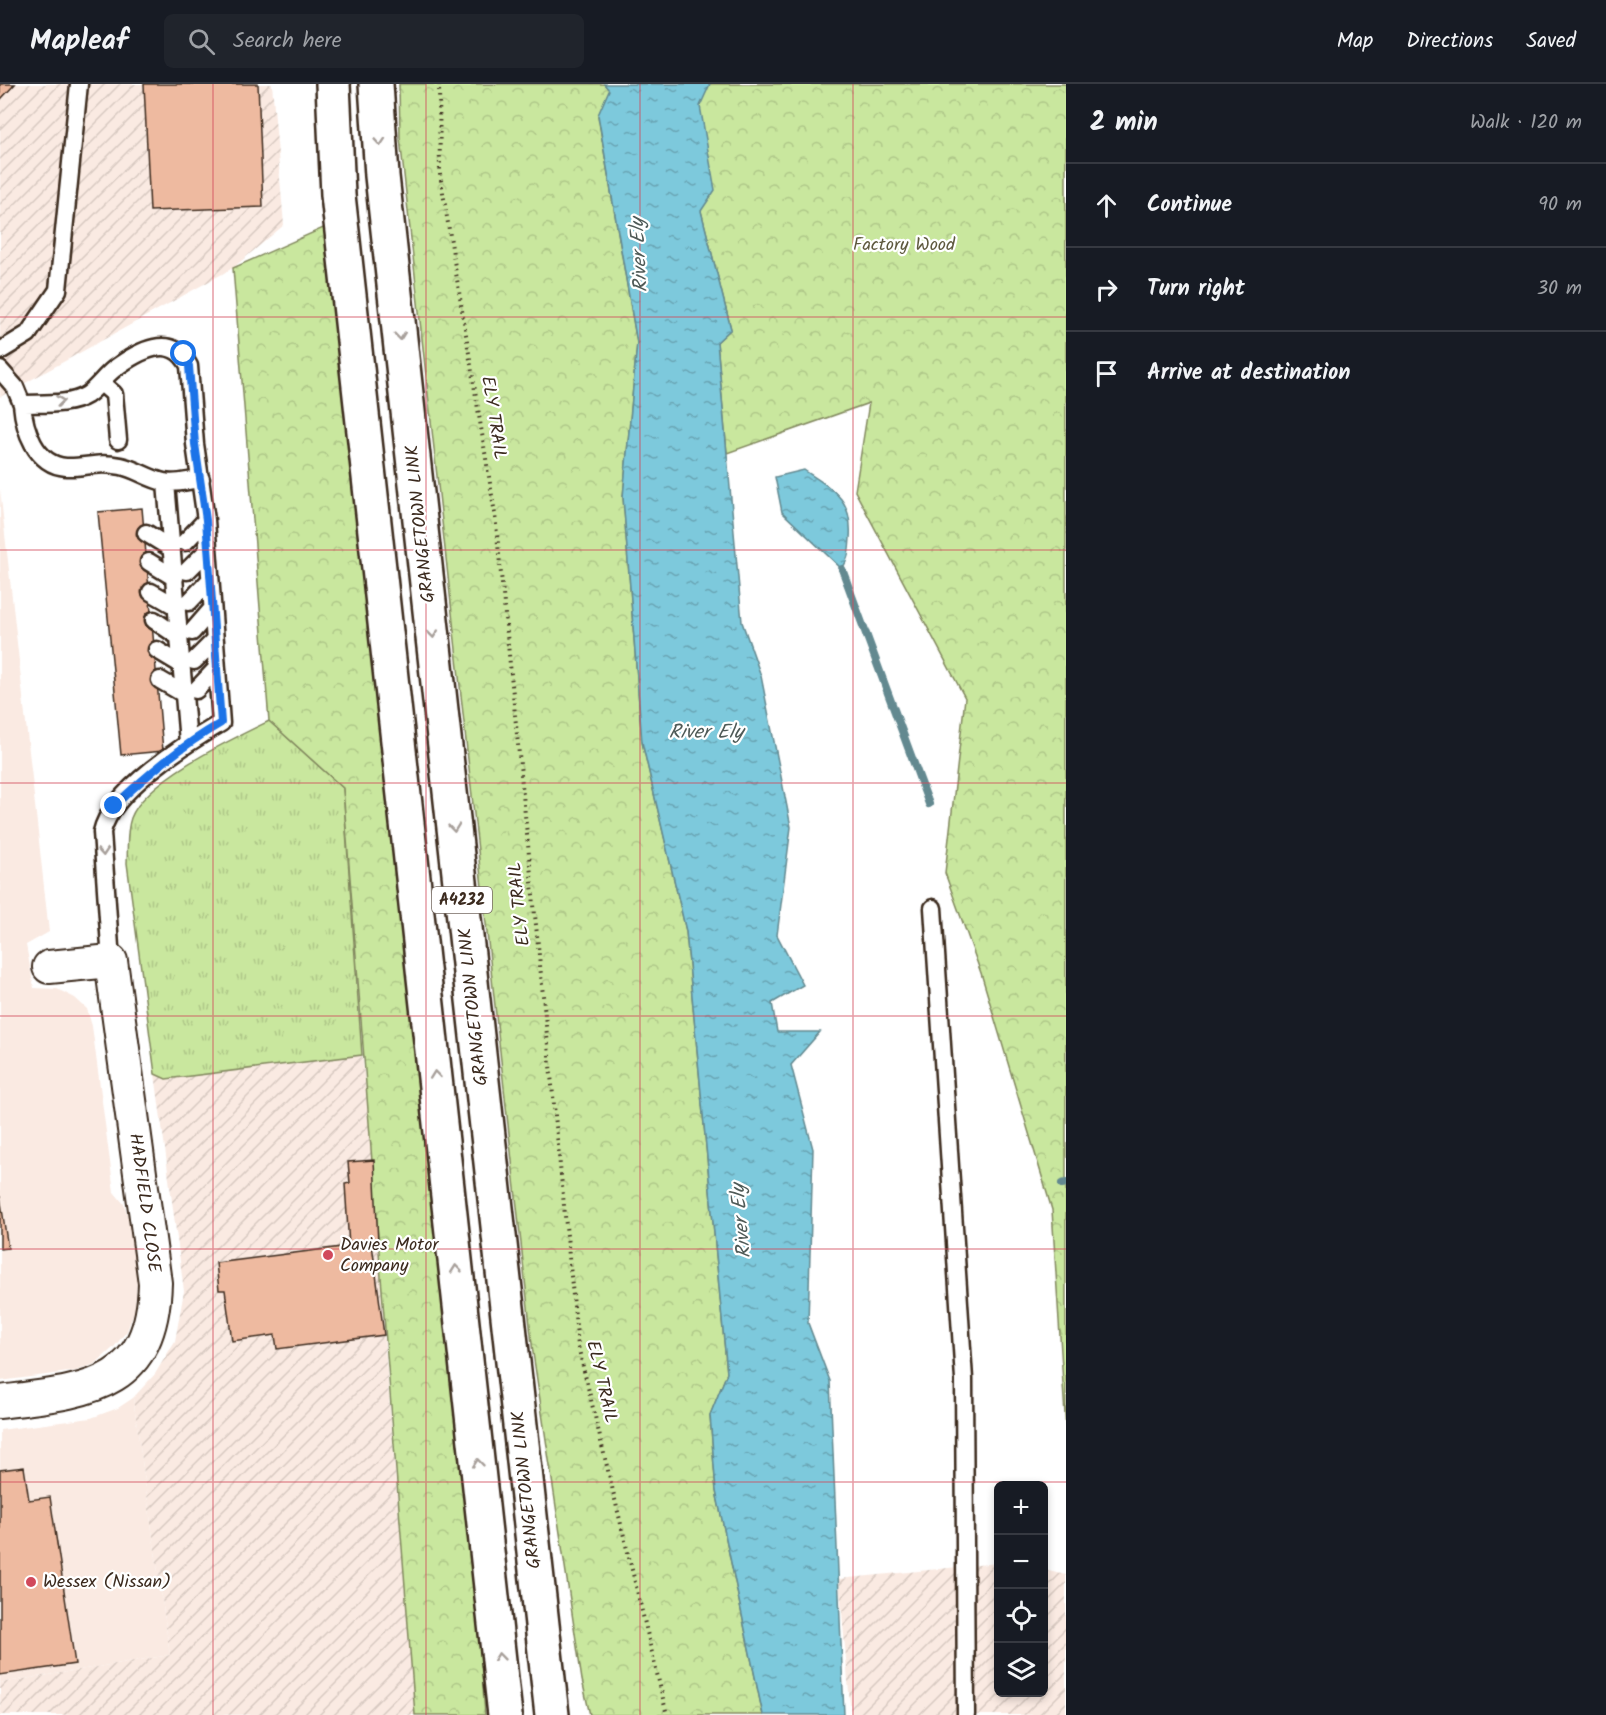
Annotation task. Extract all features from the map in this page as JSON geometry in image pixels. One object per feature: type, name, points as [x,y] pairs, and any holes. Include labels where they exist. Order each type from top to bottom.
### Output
[{"type":"main road","name":"A4232","points":[[333,84],[338,195],[505,1715]]},
{"type":"main road","name":"GRANGETOWN LINK","points":[[376,84],[382,176],[550,1700],[558,1715]]},
{"type":"street","points":[[50,967],[111,961]]},
{"type":"street","name":"HADFIELD CLOSE","points":[[0,1402],[92,1388],[117,1375],[135,1355],[148,1332],[154,1306],[155,1283],[111,961]]},
{"type":"lane","points":[[0,351],[28,334],[58,290],[79,84]]},
{"type":"lane","points":[[22,404],[66,402],[86,396],[113,370],[144,350],[159,347],[172,349],[184,354],[189,366],[206,520],[221,723],[188,742],[151,771],[114,806],[105,819],[102,832],[111,961]]},
{"type":"lane","points":[[0,370],[15,387],[22,404],[25,429],[35,447],[48,459],[64,467],[99,462],[124,466],[166,483],[201,479]]},
{"type":"lane","points":[[100,383],[114,394],[118,440]]},
{"type":"lane","points":[[166,483],[178,545],[181,575],[190,692],[188,742]]},
{"type":"lane","points":[[178,545],[206,520]]},
{"type":"lane","points":[[146,533],[178,545]]},
{"type":"lane","points":[[181,575],[208,550]]},
{"type":"lane","points":[[149,562],[181,575]]},
{"type":"lane","points":[[183,605],[210,580]]},
{"type":"lane","points":[[151,592],[183,605]]},
{"type":"lane","points":[[186,634],[212,609]]},
{"type":"lane","points":[[154,621],[186,634]]},
{"type":"lane","points":[[188,663],[215,640]]},
{"type":"lane","points":[[157,650],[188,663]]},
{"type":"lane","points":[[190,692],[217,668]]},
{"type":"lane","points":[[160,680],[190,692]]},
{"type":"lane","points":[[933,908],[964,1379],[966,1715]]},
{"type":"path","name":"ELY TRAIL","points":[[439,84],[440,174],[495,514],[578,1346],[667,1715]]},
{"type":"shaded area","points":[[0,84],[272,84],[284,225],[233,268],[0,397]]},
{"type":"shaded area","points":[[0,489],[49,932],[26,945],[34,988],[57,989],[75,998],[87,1009],[92,1026],[114,1192],[124,1204],[128,1216],[137,1280],[135,1309],[127,1331],[114,1347],[95,1364],[76,1371],[0,1381]]},
{"type":"shaded area","points":[[362,1055],[374,1160],[384,1335],[415,1715],[0,1715],[0,1683],[170,1655],[133,1398],[155,1374],[175,1341],[184,1291],[155,1074],[166,1079]]},
{"type":"shaded area","points":[[133,1398],[170,1655],[0,1683],[0,1430],[91,1418],[118,1408]]},
{"type":"shaded area","points":[[994,1563],[994,1697],[1048,1697],[1048,1571],[1066,1575],[1066,1715],[851,1715],[839,1579]]},
{"type":"green space","points":[[399,84],[604,84],[610,90],[598,116],[637,343],[623,497],[642,742],[686,931],[727,1373],[710,1415],[716,1491],[763,1715],[590,1715],[582,1680],[533,1353],[400,138]]},
{"type":"green space","name":"Factory Wood","points":[[700,84],[1066,84],[1066,1431],[1052,1210],[981,973],[945,873],[965,698],[855,491],[869,403],[727,453],[717,342],[731,329],[701,211]]},
{"type":"green space","points":[[330,225],[476,1585],[485,1715],[415,1715],[343,788],[269,721],[233,268]]},
{"type":"green space","points":[[269,721],[343,788],[362,1055],[166,1079],[155,1074],[127,863],[129,823],[140,803],[172,775],[213,749]]},
{"type":"water","name":"River Ely","points":[[604,84],[710,84],[700,106],[715,190],[701,211],[731,329],[717,342],[742,622],[761,676],[791,827],[777,935],[803,985],[772,1003],[777,1032],[820,1032],[791,1065],[813,1149],[808,1323],[830,1381],[844,1715],[763,1715],[716,1491],[710,1415],[727,1373],[686,931],[642,742],[623,497],[637,343],[598,115],[609,90]]},
{"type":"water","points":[[804,470],[833,490],[845,505],[850,525],[850,538],[849,551],[842,569],[782,512],[775,477]]},
{"type":"building","points":[[0,84],[15,84],[0,100]]},
{"type":"building","points":[[144,84],[258,84],[263,207],[150,211]]},
{"type":"building","points":[[142,508],[163,751],[121,755],[98,512]]},
{"type":"building","name":"Davies Motor Company","points":[[374,1160],[378,1243],[372,1244],[384,1335],[277,1349],[275,1335],[232,1341],[225,1290],[219,1290],[216,1263],[349,1246],[345,1184],[350,1183],[348,1162]]},
{"type":"building","points":[[0,1196],[8,1248],[0,1249]]},
{"type":"building","name":"Wessex (Nissan)","points":[[24,1467],[29,1500],[50,1497],[75,1664],[0,1675],[0,1470]]},
{"type":"waterway","points":[[842,569],[929,804]]},
{"type":"waterway","points":[[1062,1184],[1066,1183]]},
{"type":"place","name":"Davies Motor Company","points":[[328,1255]]},
{"type":"place","name":"Wessex (Nissan)","points":[[31,1582]]},
{"type":"route","points":[[114,806],[151,771],[188,742],[221,723],[206,520],[195,444],[189,366],[184,354]]}]
